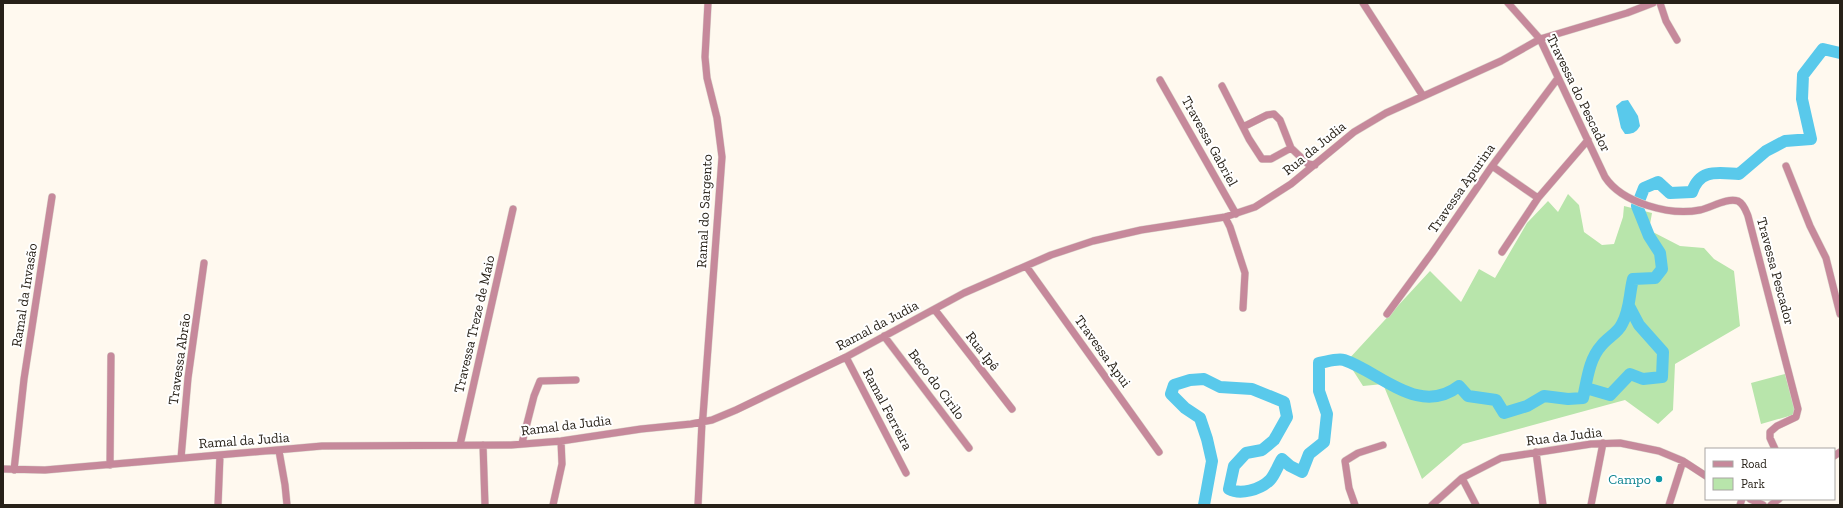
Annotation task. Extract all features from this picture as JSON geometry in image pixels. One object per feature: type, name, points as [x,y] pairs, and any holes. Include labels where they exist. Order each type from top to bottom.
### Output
[{"type":"street","name":"Ramal do Sargento","points":[[698,505],[702,422],[722,157],[717,118],[707,78],[705,57],[708,3]]},
{"type":"street","points":[[1363,3],[1423,96]]},
{"type":"street","name":"Travessa do Pescador","points":[[1508,3],[1540,39],[1610,184],[1625,195]]},
{"type":"street","name":"Rua da Judia","points":[[1092,241],[1141,230],[1225,217],[1255,207],[1291,184],[1315,165],[1335,146],[1386,113],[1501,61],[1540,39],[1627,13],[1653,3]]},
{"type":"street","points":[[1660,3],[1666,21],[1677,40]]},
{"type":"street","name":"Travessa Apurina","points":[[1387,314],[1432,253],[1492,166],[1558,78]]},
{"type":"street","name":"Travessa Gabriel","points":[[1160,80],[1236,214]]},
{"type":"street","points":[[1222,86],[1243,126],[1248,139],[1262,159],[1271,159],[1291,148]]},
{"type":"street","points":[[1243,126],[1267,115],[1274,114],[1280,120],[1291,148],[1308,164],[1315,165]]},
{"type":"street","points":[[1502,252],[1538,198],[1588,140]]},
{"type":"street","points":[[1492,166],[1538,198]]},
{"type":"street","points":[[1786,166],[1810,226],[1826,258],[1834,283],[1840,314]]},
{"type":"street","name":"Travessa Pescador","points":[[1625,195],[1649,206],[1681,212],[1701,210],[1730,201],[1738,201],[1743,205],[1748,216],[1798,409],[1796,417],[1777,426],[1770,432],[1770,438],[1774,448]]},
{"type":"street","name":"Ramal da Invasão","points":[[14,470],[24,379],[52,197]]},
{"type":"street","name":"Travessa Treze de Maio","points":[[460,445],[513,209]]},
{"type":"street","points":[[1225,217],[1230,227],[1245,273],[1243,308]]},
{"type":"street","name":"Ramal da Judia","points":[[3,469],[45,470],[279,451],[322,446],[511,445],[561,441],[702,422],[736,410],[846,357],[964,293],[1026,266],[1092,241]]},
{"type":"street","name":"Travessa Abrão","points":[[181,458],[188,378],[204,263]]},
{"type":"street","name":"Travessa Apui","points":[[1026,266],[1159,452]]},
{"type":"street","name":"Rua Ipê","points":[[934,310],[1012,409]]},
{"type":"street","name":"Beco do Cirilo","points":[[884,336],[968,448]]},
{"type":"street","points":[[110,465],[111,356]]},
{"type":"street","name":"Ramal Ferreira","points":[[846,357],[906,473]]},
{"type":"street","points":[[522,443],[534,396],[540,381],[576,380]]},
{"type":"street","points":[[553,505],[562,464],[561,441]]},
{"type":"street","points":[[1591,505],[1603,443]]},
{"type":"street","name":"Rua da Judia","points":[[1432,505],[1462,478],[1501,458],[1603,443],[1639,446],[1659,451],[1683,461],[1705,475]]},
{"type":"street","points":[[482,445],[485,505]]},
{"type":"street","points":[[1355,505],[1349,488],[1345,461],[1358,453],[1383,445]]},
{"type":"street","points":[[279,451],[287,505]]},
{"type":"street","points":[[1536,452],[1543,505]]},
{"type":"street","points":[[218,505],[220,455]]},
{"type":"street","points":[[1669,505],[1683,461]]},
{"type":"street","points":[[1462,478],[1476,505]]},
{"type":"street","points":[[1752,500],[1763,505]]},
{"type":"green space","points":[[1568,194],[1579,205],[1584,232],[1602,245],[1614,244],[1623,217],[1624,206],[1652,213],[1649,230],[1680,246],[1704,248],[1714,259],[1734,271],[1740,326],[1675,364],[1673,410],[1658,424],[1625,400],[1463,444],[1422,479],[1383,384],[1363,386],[1347,361],[1430,271],[1461,302],[1479,269],[1495,278],[1527,223],[1548,201],[1558,212]]},
{"type":"green space","points":[[1785,374],[1796,414],[1761,424],[1751,383]]},
{"type":"water","points":[[1628,100],[1638,116],[1640,126],[1634,133],[1625,134],[1621,128],[1616,106],[1622,101]]},
{"type":"waterway","points":[[1204,505],[1212,461],[1207,439],[1200,418],[1185,408],[1171,394],[1174,385],[1190,380],[1204,379],[1220,387],[1252,389],[1284,402],[1287,417],[1274,440],[1262,450],[1246,453],[1234,466],[1229,489],[1239,492],[1256,489],[1266,484],[1270,480],[1282,459],[1290,466],[1302,472],[1309,454],[1324,442],[1327,414],[1319,391],[1319,363],[1344,360],[1400,389],[1415,395],[1429,397],[1444,394],[1459,386],[1468,396],[1496,400],[1504,413],[1527,406],[1544,396],[1568,399],[1583,398],[1589,370],[1597,351],[1603,343],[1618,330],[1625,319],[1633,279],[1655,278],[1662,269],[1660,253],[1649,236],[1637,206],[1644,188],[1658,182],[1670,193],[1692,192],[1695,184],[1705,175],[1717,173],[1739,174],[1766,151],[1785,141],[1811,139],[1802,99],[1803,75],[1823,49],[1840,53]]},
{"type":"waterway","points":[[1586,388],[1610,395],[1630,374],[1643,379],[1662,377],[1663,352],[1639,325],[1629,306]]},
{"type":"place","name":"Campo","points":[[1659,479]]}]
